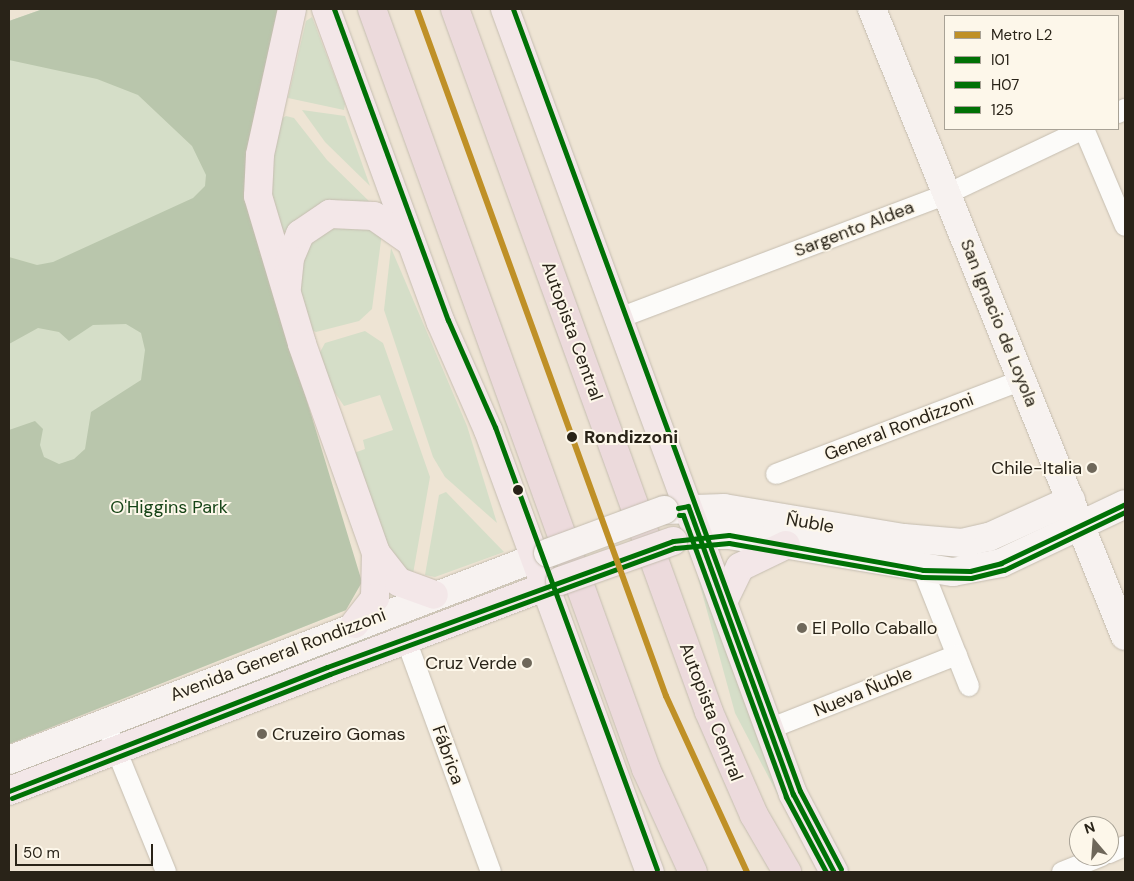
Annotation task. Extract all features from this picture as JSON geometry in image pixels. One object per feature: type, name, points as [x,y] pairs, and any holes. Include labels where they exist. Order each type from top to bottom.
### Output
[{"type":"highway","points":[[372,9],[646,769],[693,872]]},
{"type":"highway","name":"Autopista Central","points":[[455,9],[709,712],[754,815],[787,872]]},
{"type":"main road","points":[[292,9],[258,176],[261,215],[286,294],[376,553],[376,598],[356,624]]},
{"type":"main road","points":[[326,9],[411,242],[552,584],[650,872]]},
{"type":"main road","points":[[505,9],[619,318],[676,508],[699,535],[769,729],[802,814],[834,872]]},
{"type":"main road","name":"San Ignacio de Loyola","points":[[872,9],[1125,636]]},
{"type":"main road","points":[[286,294],[294,245],[304,228],[320,218],[342,212],[363,213],[384,221],[411,242]]},
{"type":"main road","name":"Ñuble","points":[[541,555],[676,508],[962,543],[989,537],[1071,500]]},
{"type":"main road","name":"Ñuble","points":[[552,584],[673,541],[699,535],[729,535],[923,570],[953,572],[994,566],[1125,504]]},
{"type":"main road","points":[[724,602],[740,567],[786,545]]},
{"type":"main road","points":[[376,553],[399,582],[434,595]]},
{"type":"main road","name":"Avenida General Rondizzoni","points":[[9,760],[356,624],[541,555]]},
{"type":"main road","name":"Avenida General Rondizzoni","points":[[9,791],[116,748],[552,584]]},
{"type":"street","name":"Sargento Aldea","points":[[619,318],[946,194],[1082,130]]},
{"type":"street","points":[[1084,130],[1125,226]]},
{"type":"street","name":"General Rondizzoni","points":[[776,474],[1022,380]]},
{"type":"street","points":[[923,570],[970,686]]},
{"type":"street","name":"Fábrica","points":[[405,638],[490,872]]},
{"type":"street","name":"Nueva Ñuble","points":[[769,729],[957,655]]},
{"type":"street","points":[[105,722],[166,872]]},
{"type":"street","points":[[1062,872],[1077,866]]},
{"type":"green space","name":"O'Higgins Park","points":[[43,9],[279,9],[246,200],[346,610],[9,744],[9,21]]},
{"type":"green space","name":"O'Higgins Park","points":[[43,9],[279,9],[246,200],[362,582],[346,610],[9,744],[9,430],[35,421],[43,429],[40,445],[44,457],[59,464],[74,459],[85,449],[91,412],[141,380],[145,350],[141,333],[126,324],[93,325],[69,341],[59,332],[38,328],[9,344],[9,257],[37,265],[53,262],[193,198],[205,186],[206,175],[192,146],[138,95],[97,79],[9,60],[9,21]]},
{"type":"green space","points":[[312,17],[345,104],[344,110],[288,98],[306,21]]},
{"type":"green space","points":[[302,110],[345,116],[370,186],[325,142]]},
{"type":"green space","points":[[286,116],[294,118],[327,160],[375,207],[277,234],[270,180],[279,120]]},
{"type":"green space","points":[[346,219],[382,233],[372,309],[359,321],[316,332],[311,330],[295,277],[315,229]]},
{"type":"green space","points":[[391,248],[467,426],[497,523],[445,477],[433,457],[384,310]]},
{"type":"green space","points":[[365,331],[383,343],[430,477],[413,574],[391,567],[354,453],[365,449],[363,440],[393,430],[380,395],[344,406],[327,381],[319,354],[325,343]]},
{"type":"green space","points":[[446,492],[504,552],[435,577],[425,575],[439,495]]},
{"type":"green space","points":[[698,578],[702,578],[780,799],[735,713]]},
{"type":"green space","points":[[365,630],[369,641],[147,722],[143,711]]},
{"type":"metro line","name":"L2","points":[[417,9],[666,696],[747,872]]},
{"type":"transit line","name":"125","points":[[334,9],[448,320],[495,427],[657,869]]},
{"type":"transit line","name":"125","points":[[513,9],[800,791],[841,869]]},
{"type":"transit line","name":"I01","points":[[9,791],[327,667],[673,541],[729,535],[923,570],[970,571],[1001,563],[1125,504]]},
{"type":"transit line","name":"I01","points":[[678,508],[688,506],[793,794],[834,872]]},
{"type":"transit line","name":"H07","points":[[12,798],[330,674],[675,548],[729,543],[922,577],[971,578],[1004,570],[1125,512]]},
{"type":"transit line","name":"H07","points":[[679,515],[683,515],[786,797],[826,872]]},
{"type":"place","name":"Rondizzoni","points":[[572,437]]},
{"type":"place","name":"Chile-Italia","points":[[1092,468]]},
{"type":"place","name":"El Pollo Caballo","points":[[802,628]]},
{"type":"place","name":"Cruz Verde","points":[[527,663]]},
{"type":"place","name":"Cruzeiro Gomas","points":[[262,734]]}]
